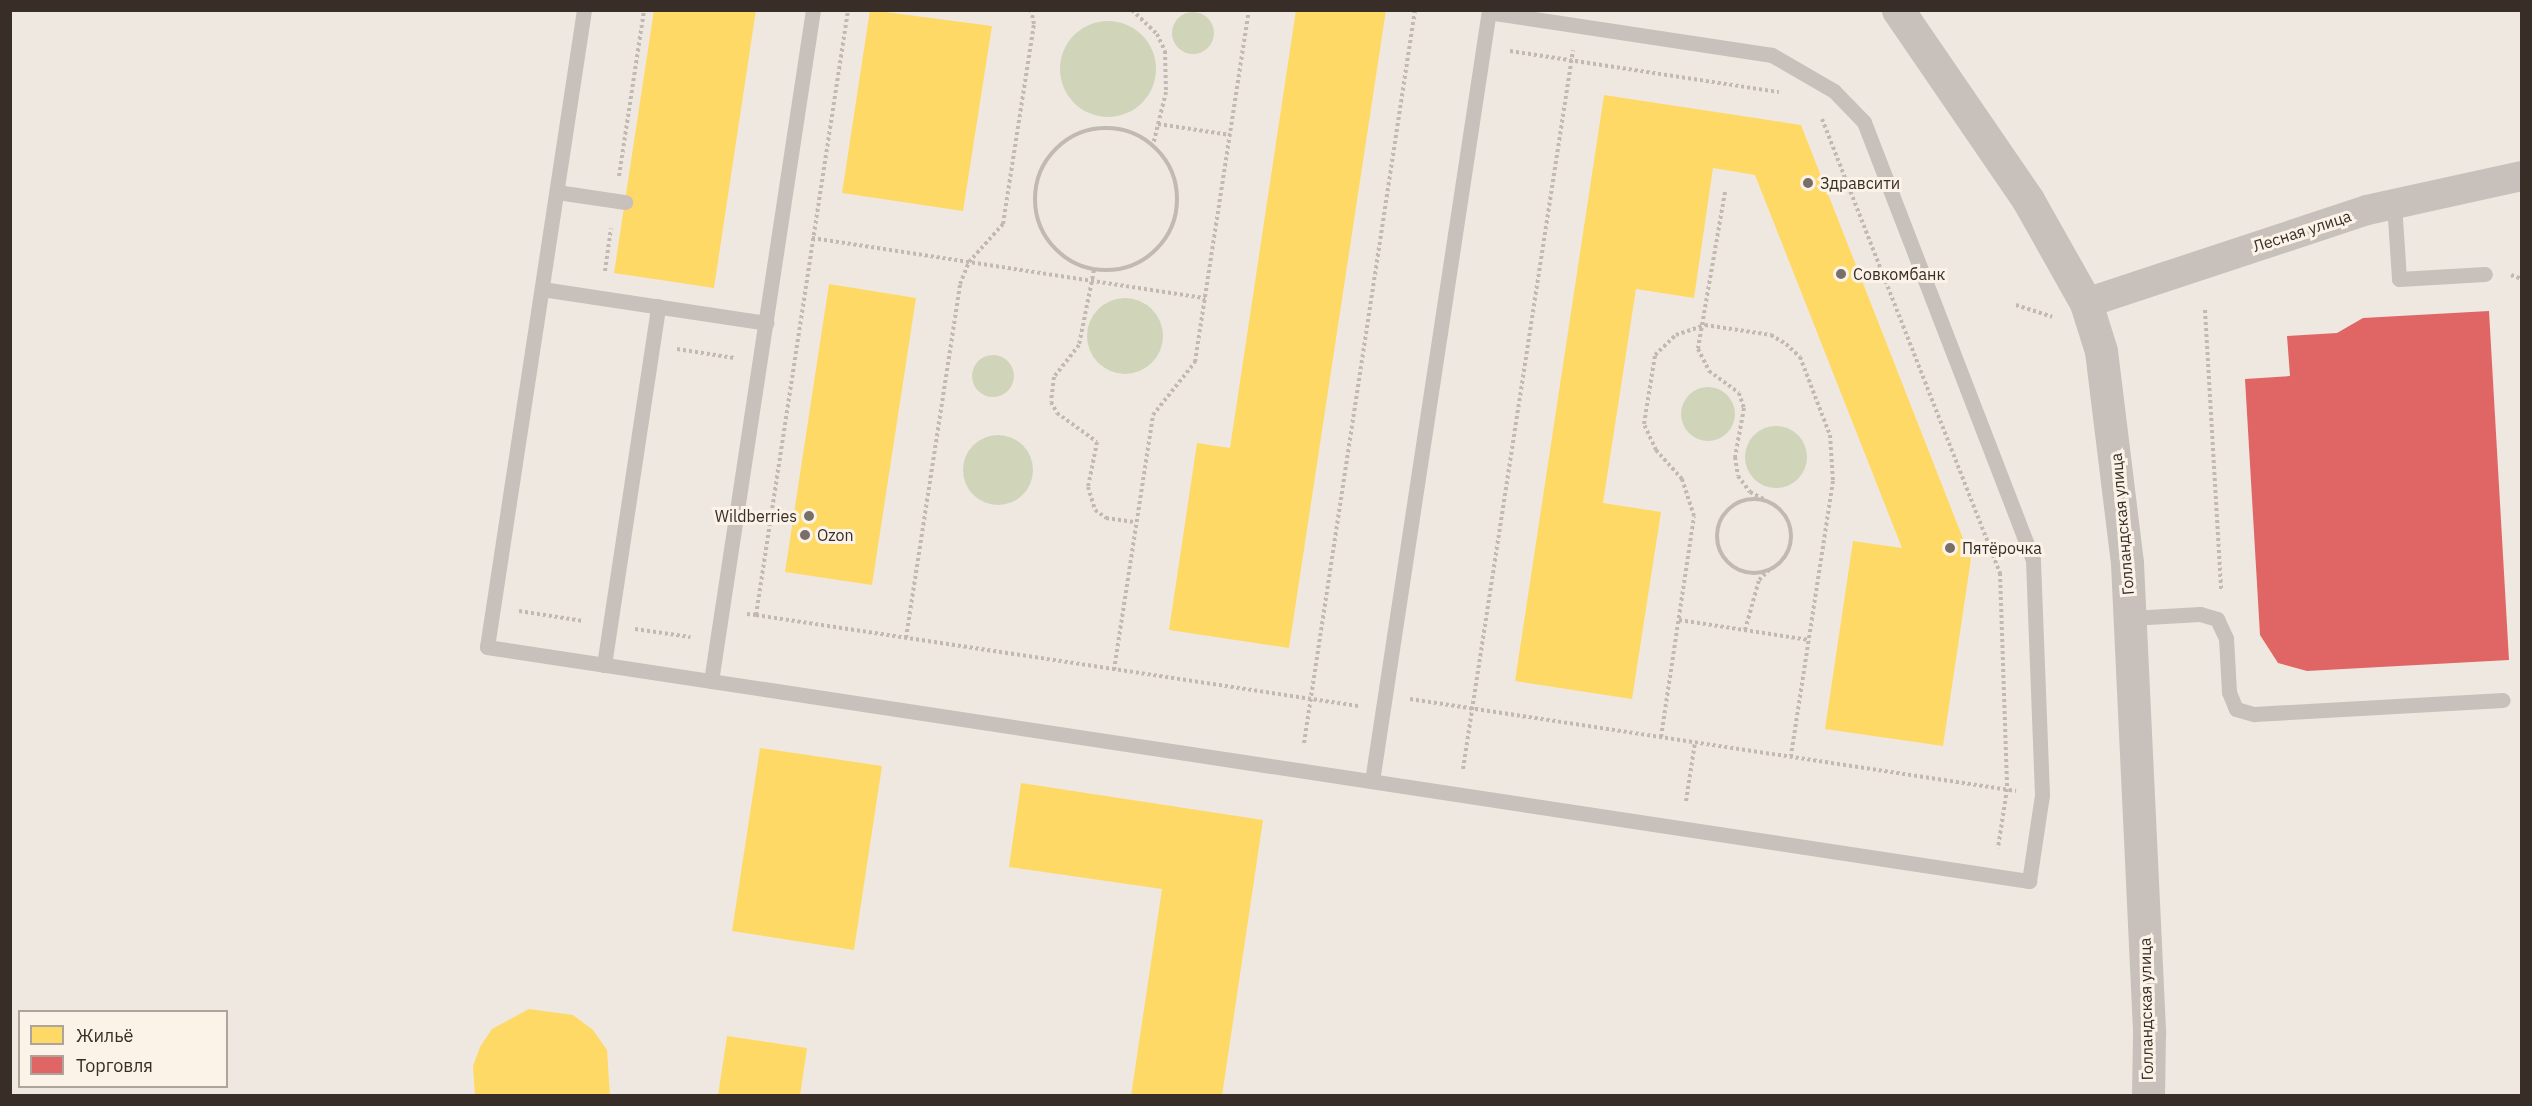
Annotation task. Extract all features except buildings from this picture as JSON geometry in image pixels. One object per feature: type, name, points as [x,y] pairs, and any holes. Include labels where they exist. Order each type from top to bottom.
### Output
[{"type":"street","name":"Голландская улица","points":[[1898,10],[2028,200],[2086,303],[2111,409],[2130,618],[2148,1095]]},
{"type":"street","name":"Лесная улица","points":[[2086,303],[2394,203],[2522,176]]},
{"type":"lane","points":[[584,10],[487,647],[2029,881],[2042,795],[2033,560],[1864,122],[1834,91],[1772,55],[1489,11],[1372,781]]},
{"type":"lane","points":[[711,681],[813,10]]},
{"type":"lane","points":[[557,192],[620,202]]},
{"type":"lane","points":[[2394,203],[2399,279],[2485,274]]},
{"type":"lane","points":[[542,289],[766,323]]},
{"type":"lane","points":[[604,664],[658,306]]},
{"type":"lane","points":[[2130,618],[2200,614],[2217,619],[2226,638],[2229,692],[2236,709],[2254,714],[2503,700]]},
{"type":"path","points":[[600,298],[620,202],[644,10]]},
{"type":"path","points":[[756,615],[848,10]]},
{"type":"path","points":[[906,638],[960,285],[969,262],[1004,224],[1034,24],[1031,10]]},
{"type":"path","points":[[1132,10],[1157,34],[1165,51],[1166,92],[1153,146]]},
{"type":"path","points":[[1114,670],[1153,415],[1195,362],[1249,10]]},
{"type":"path","points":[[1300,771],[1415,10]]},
{"type":"path","points":[[1459,795],[1577,26]]},
{"type":"path","points":[[1484,47],[1791,94]]},
{"type":"path","points":[[1817,108],[2000,573],[2007,789],[1994,876]]},
{"type":"path","points":[[1158,124],[1230,135]]},
{"type":"path","points":[[1104,128],[1130,132],[1153,146],[1174,183],[1175,218],[1164,241],[1145,259],[1120,269],[1094,270],[1069,261],[1045,236],[1034,195],[1041,169],[1056,148],[1078,133],[1104,128]]},
{"type":"path","points":[[1725,192],[1700,359],[1739,393],[1744,408],[1735,457],[1738,476],[1750,492],[1766,500],[1783,513],[1791,534],[1785,555],[1759,580],[1745,630]]},
{"type":"path","points":[[835,241],[1205,298]]},
{"type":"path","points":[[1094,270],[1079,345],[1054,377],[1051,402],[1057,413],[1097,442],[1088,487],[1095,510],[1136,522]]},
{"type":"path","points":[[2205,310],[2222,589],[2217,619]]},
{"type":"path","points":[[1661,737],[1694,516],[1682,479],[1656,450],[1644,424],[1655,356],[1676,335],[1705,325],[1771,335],[1786,344],[1800,357],[1830,435],[1833,480],[1791,756]]},
{"type":"path","points":[[652,345],[760,362]]},
{"type":"path","points":[[1766,500],[1738,501],[1726,510],[1716,537],[1728,563],[1741,571],[1770,570]]},
{"type":"path","points":[[722,610],[1310,699],[1473,709],[2042,795]]},
{"type":"path","points":[[1679,620],[1809,640]]},
{"type":"path","points":[[1682,829],[1695,742]]},
{"type":"green space","points":[[1193,12],[1208,18],[1214,33],[1208,48],[1193,54],[1178,48],[1172,33],[1178,18]]},
{"type":"green space","points":[[1108,21],[1126,25],[1142,35],[1152,51],[1156,69],[1152,87],[1142,103],[1126,113],[1108,117],[1090,113],[1074,103],[1064,87],[1060,69],[1064,51],[1074,35],[1090,25]]},
{"type":"green space","points":[[1118,298],[1132,298],[1146,304],[1157,315],[1163,329],[1160,351],[1152,363],[1132,374],[1118,374],[1104,368],[1093,357],[1087,343],[1087,329],[1093,315],[1104,304]]},
{"type":"green space","points":[[993,355],[1001,356],[1008,361],[1013,368],[1013,384],[1008,391],[1001,396],[993,397],[985,396],[978,391],[973,384],[972,376],[973,368],[978,361],[985,356]]},
{"type":"green space","points":[[1703,387],[1713,387],[1723,391],[1731,399],[1735,414],[1731,429],[1723,437],[1713,441],[1703,441],[1693,437],[1685,429],[1681,419],[1681,409],[1685,399],[1693,391]]},
{"type":"green space","points":[[1776,426],[1793,431],[1798,435],[1802,440],[1807,457],[1802,474],[1798,479],[1793,483],[1776,488],[1759,483],[1754,479],[1750,474],[1745,457],[1750,440],[1754,435],[1759,431]]},
{"type":"green space","points":[[998,435],[1011,438],[1023,445],[1030,457],[1033,470],[1030,483],[1023,495],[1011,502],[998,505],[985,502],[973,495],[966,483],[963,470],[966,457],[973,445],[985,438]]},
{"type":"place","name":"Здравсити","points":[[1808,183]]},
{"type":"place","name":"Совкомбанк","points":[[1841,274]]},
{"type":"place","name":"Wildberries","points":[[809,516]]},
{"type":"place","name":"Ozon","points":[[805,535]]},
{"type":"place","name":"Пятёрочка","points":[[1950,548]]}]
